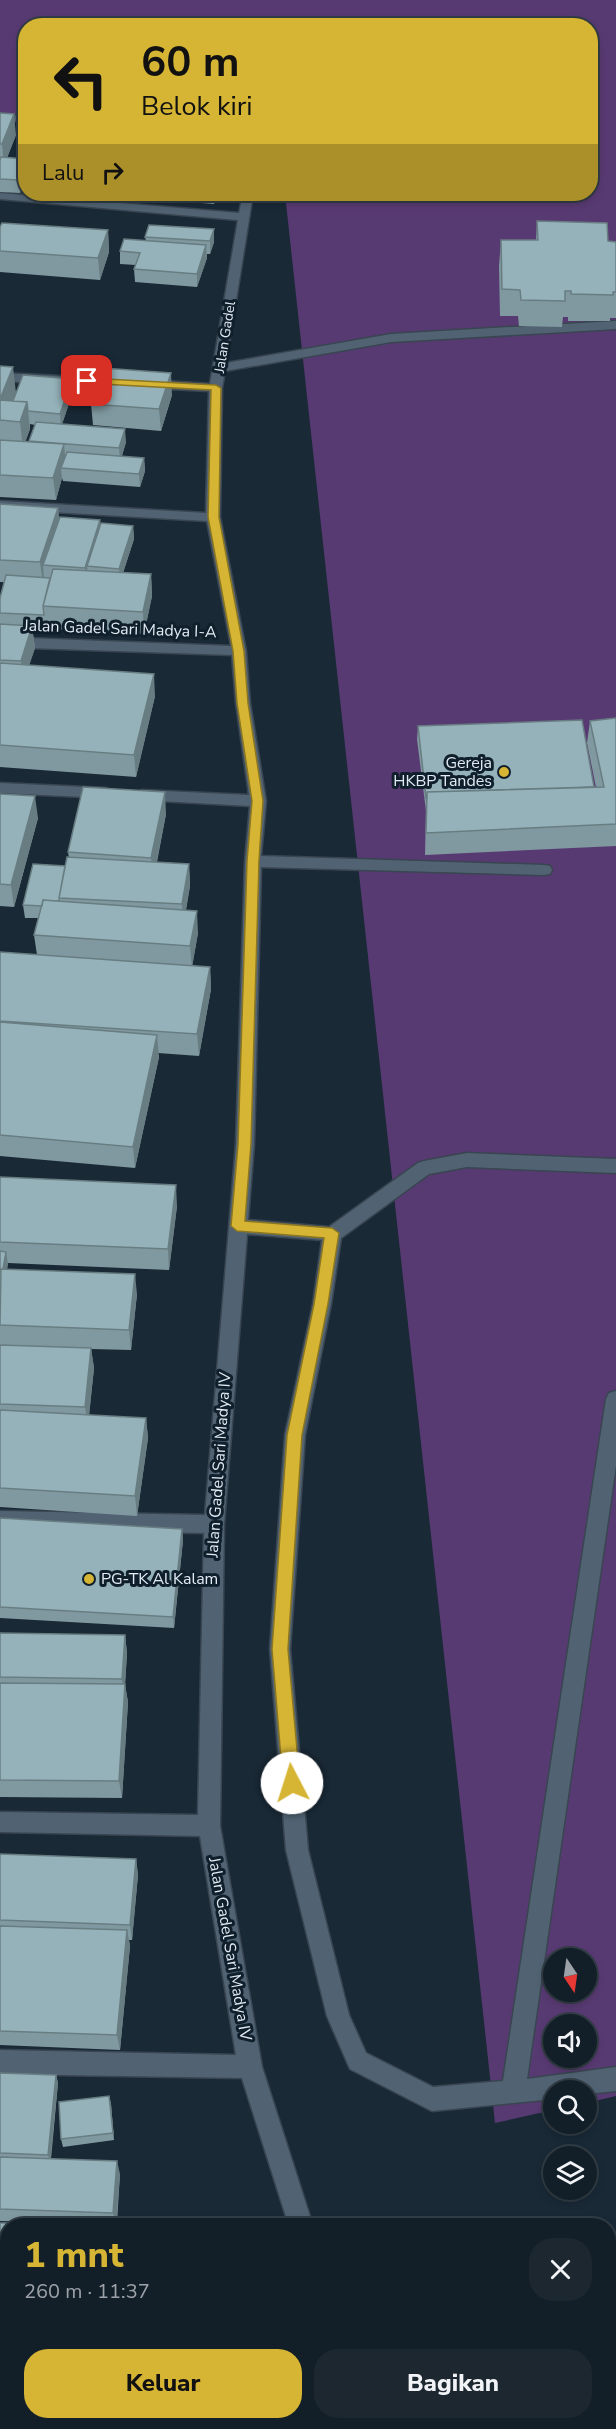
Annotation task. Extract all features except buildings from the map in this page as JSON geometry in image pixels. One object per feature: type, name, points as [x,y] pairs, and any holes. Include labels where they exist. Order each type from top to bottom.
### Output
[{"type":"street","points":[[0,117],[18,118]]},
{"type":"street","points":[[0,196],[18,198]]},
{"type":"street","points":[[58,201],[244,217]]},
{"type":"street","name":"Jalan Gadel","points":[[247,201],[216,388],[213,517],[239,651],[243,703],[258,801]]},
{"type":"street","points":[[221,368],[392,338],[616,325]]},
{"type":"street","points":[[0,377],[216,388]]},
{"type":"street","points":[[0,505],[213,517]]},
{"type":"street","name":"Jalan Gadel Sari Madya I-A","points":[[0,642],[239,651]]},
{"type":"street","points":[[0,788],[258,801]]},
{"type":"street","name":"Jalan Gadel Sari Madya IV","points":[[258,801],[253,861],[244,1144],[214,1524],[209,1826],[250,2067],[298,2218]]},
{"type":"street","points":[[253,861],[544,870]]},
{"type":"street","points":[[237,1226],[332,1233],[424,1168],[467,1160],[616,1166]]},
{"type":"street","points":[[332,1233],[321,1304],[295,1435],[280,1649],[297,1850],[338,2016],[358,2061],[432,2099],[616,2079]]},
{"type":"street","points":[[513,2092],[616,1399]]},
{"type":"street","points":[[0,1520],[214,1524]]},
{"type":"street","points":[[0,1822],[209,1826]]},
{"type":"street","points":[[0,2062],[250,2067]]},
{"type":"shaded area","points":[[0,0],[616,0],[616,2096],[597,2101],[597,2080],[543,2080],[543,2112],[495,2123],[286,201],[598,201],[598,18],[18,18],[18,119],[0,118]]},
{"type":"place","name":"Gereja HKBP Tandes","points":[[504,772]]},
{"type":"place","name":"PG-TK Al Kalam","points":[[89,1579]]},
{"type":"route","points":[[87,381],[216,388],[213,517],[239,651],[243,703],[258,801],[253,861],[244,1144],[237,1226],[332,1233],[321,1304],[295,1435],[280,1649],[292,1783]]}]
